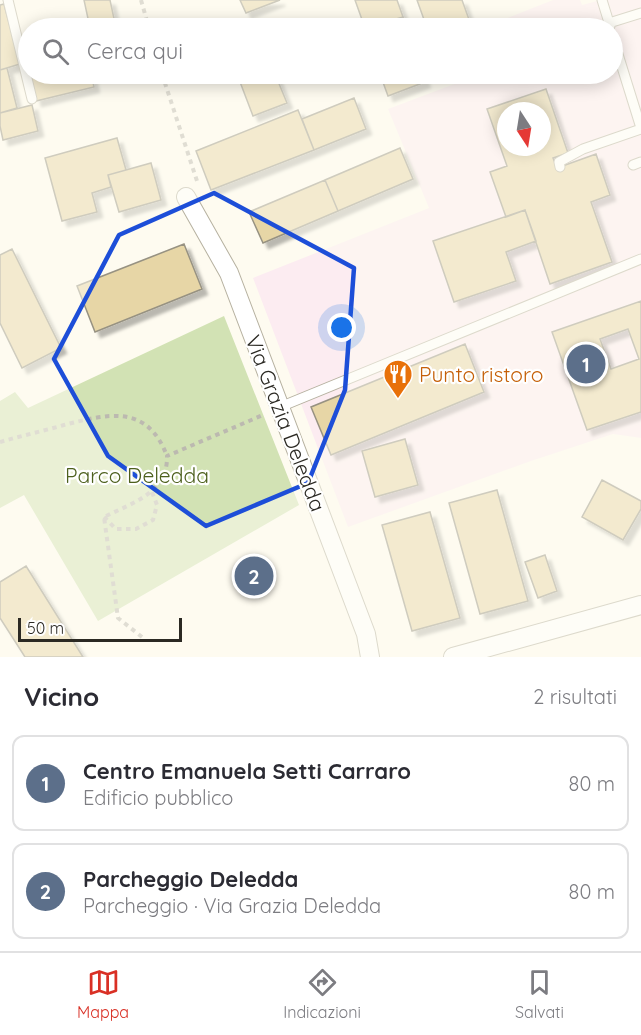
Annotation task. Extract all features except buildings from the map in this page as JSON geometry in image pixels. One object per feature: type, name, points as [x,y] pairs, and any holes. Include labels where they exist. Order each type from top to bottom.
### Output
[{"type":"street","name":"Via Grazia Deledda","points":[[186,197],[229,273],[366,634],[370,657]]},
{"type":"street","points":[[453,657],[641,605]]},
{"type":"lane","points":[[8,0],[18,41]]},
{"type":"lane","points":[[602,0],[608,18]]},
{"type":"lane","points":[[623,21],[641,14]]},
{"type":"lane","points":[[560,166],[559,162],[583,149],[641,129],[639,113],[623,67]]},
{"type":"lane","points":[[28,84],[32,99]]},
{"type":"lane","points":[[280,407],[641,259]]},
{"type":"path","points":[[141,0],[146,18]]},
{"type":"path","points":[[167,456],[280,407]]},
{"type":"path","points":[[0,442],[93,418],[118,415],[139,422],[155,433],[167,456],[166,470],[152,492],[104,517]]},
{"type":"path","points":[[104,517],[116,529],[136,529],[144,525],[153,520],[157,505],[152,492]]},
{"type":"path","points":[[104,517],[118,618],[142,637]]},
{"type":"highlighted area","points":[[214,193],[354,268],[345,390],[308,483],[206,526],[108,456],[54,359],[119,235]]},
{"type":"shaded area","points":[[553,0],[580,0],[582,5],[601,0],[641,0],[641,438],[613,434],[348,527],[253,278],[429,208],[388,109],[454,84],[623,84],[623,18],[507,18]]},
{"type":"green space","name":"Parco Deledda","points":[[224,316],[299,505],[98,621],[24,495],[0,508],[0,401],[15,392],[28,408]]},
{"type":"place","name":"Centro Emanuela Setti Carraro","points":[[586,364]]},
{"type":"place","name":"Punto ristoro","points":[[398,400]]},
{"type":"place","name":"Parcheggio Deledda","points":[[254,576]]}]
